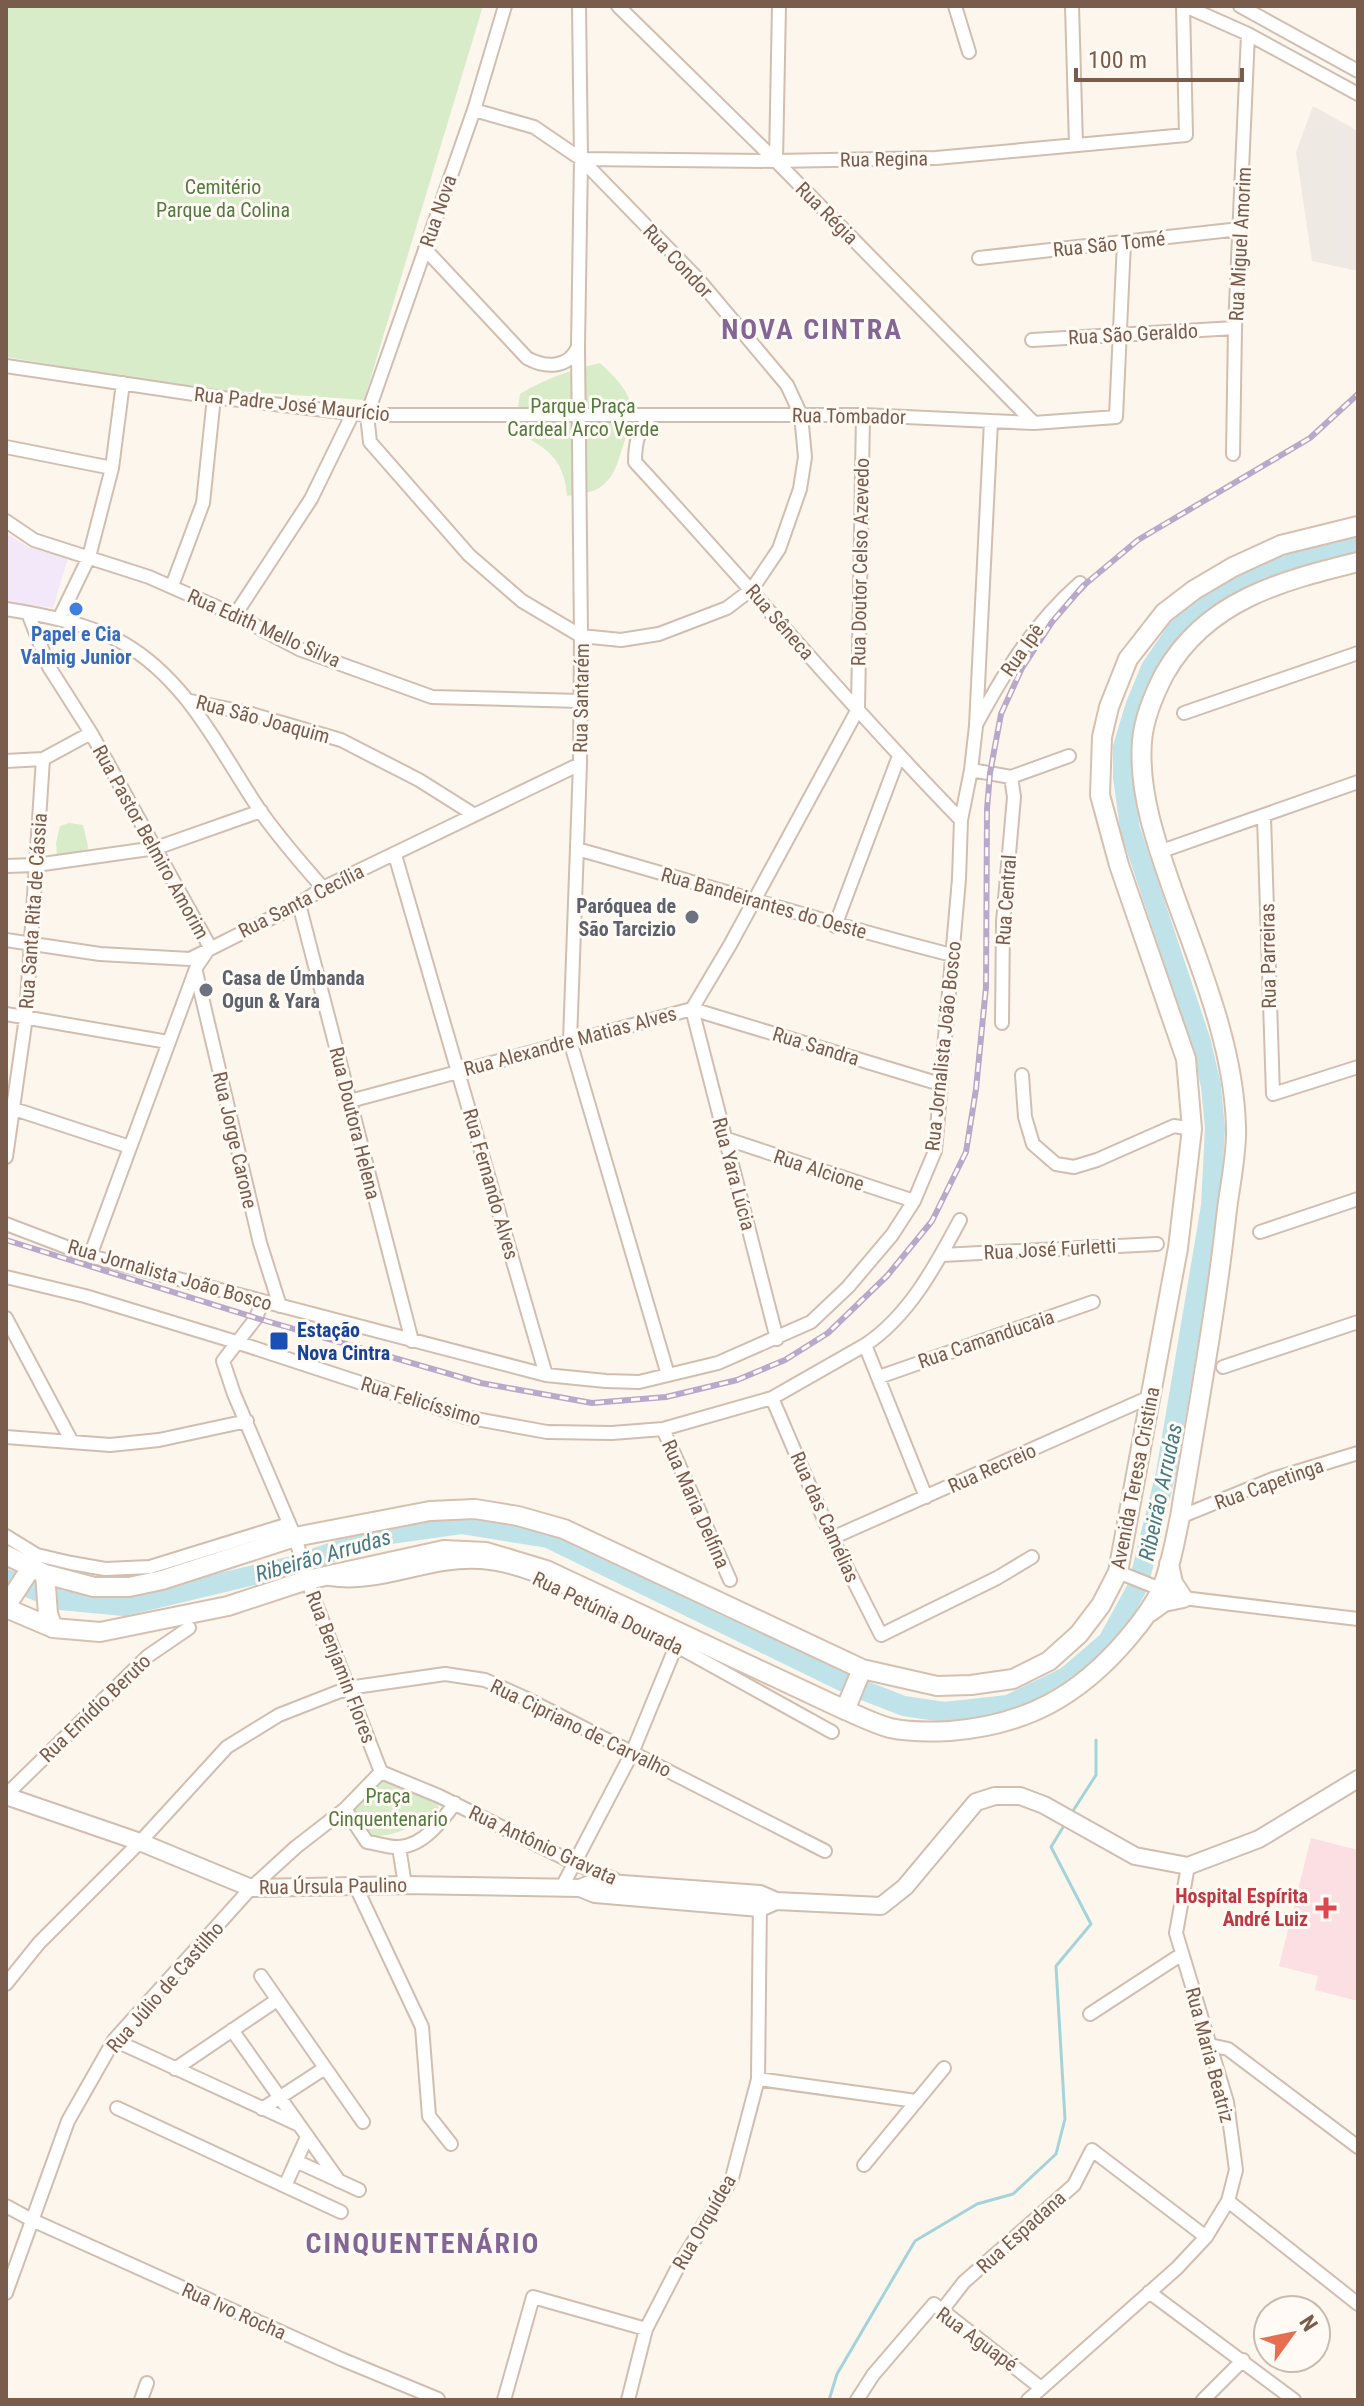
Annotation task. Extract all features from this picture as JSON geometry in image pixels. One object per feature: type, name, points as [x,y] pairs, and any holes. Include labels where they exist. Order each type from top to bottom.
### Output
[{"type":"main road","name":"Avenida Teresa Cristina","points":[[6,1555],[37,1574],[94,1587],[138,1585],[254,1542],[430,1511],[475,1509],[518,1516],[564,1529],[861,1671],[937,1686],[971,1685],[1013,1679],[1049,1661],[1079,1634],[1123,1574],[1178,1248],[1192,1129],[1186,1059],[1144,930],[1119,865],[1100,795],[1102,737],[1109,707],[1128,659],[1146,633],[1164,613],[1194,590],[1281,545],[1358,526]]},
{"type":"main road","points":[[37,1574],[10,1611],[100,1632],[228,1606],[310,1577],[444,1550],[486,1552],[546,1570],[889,1728],[929,1732],[986,1728],[1045,1708],[1080,1686],[1113,1656],[1144,1616],[1169,1561],[1180,1517],[1222,1256],[1236,1128],[1227,1053],[1159,852],[1144,787],[1144,724],[1156,690],[1170,665],[1204,624],[1228,606],[1298,577],[1358,562]]},
{"type":"main road","points":[[1144,1616],[1164,1602],[1183,1598],[1173,1583],[1169,1561]]},
{"type":"main road","points":[[37,1574],[50,1621]]},
{"type":"main road","points":[[846,1708],[861,1671]]},
{"type":"street","name":"Rua Nova","points":[[367,415],[474,110],[505,6]]},
{"type":"street","name":"Rua Santarém","points":[[579,6],[580,764],[570,1041],[668,1375]]},
{"type":"street","name":"Rua Régia","points":[[618,6],[1034,423]]},
{"type":"street","points":[[776,161],[779,6]]},
{"type":"street","points":[[955,6],[969,52]]},
{"type":"street","points":[[1072,6],[1076,145]]},
{"type":"street","name":"Rua Regina","points":[[581,159],[776,161],[936,158],[1186,135],[1184,6]]},
{"type":"street","points":[[1184,6],[1248,34],[1358,94]]},
{"type":"street","points":[[1240,6],[1358,71]]},
{"type":"street","name":"Rua Miguel Amorim","points":[[1233,454],[1235,328],[1248,34]]},
{"type":"street","name":"Rua Condor","points":[[367,415],[370,442],[469,555],[522,601],[581,636],[621,640],[659,634],[727,608],[752,589],[779,549],[800,489],[805,457],[801,415],[787,385],[698,279],[581,159],[534,127],[474,110]]},
{"type":"street","name":"Rua São Tomé","points":[[979,258],[1240,229]]},
{"type":"street","points":[[1120,336],[1124,242]]},
{"type":"street","points":[[425,249],[527,358],[543,367],[557,364],[575,355],[578,347]]},
{"type":"street","name":"Rua São Geraldo","points":[[1032,340],[1235,328]]},
{"type":"street","name":"Rua Tombador","points":[[580,415],[863,415],[1034,423],[1116,417],[1120,336]]},
{"type":"street","name":"Rua Padre José Maurício","points":[[6,366],[214,397],[367,415],[580,415]]},
{"type":"street","points":[[59,619],[89,557],[112,468],[123,383]]},
{"type":"street","points":[[172,586],[203,503],[214,397]]},
{"type":"street","points":[[235,615],[311,499],[353,413]]},
{"type":"street","name":"Rua Sêneca","points":[[651,415],[640,429],[635,443],[635,462],[899,756],[961,820]]},
{"type":"street","name":"Rua Doutor Celso Azevedo","points":[[858,709],[863,415]]},
{"type":"street","name":"Rua Jornalista João Bosco","points":[[6,1224],[90,1256],[546,1375],[639,1382],[718,1363],[811,1322],[848,1287],[892,1235],[914,1201],[935,1151],[961,820],[976,726],[991,421]]},
{"type":"street","points":[[6,447],[112,468]]},
{"type":"street","name":"Rua Edith Mello Silva","points":[[6,521],[34,540],[172,586],[299,649],[432,697],[580,701]]},
{"type":"street","name":"Rua Ipê","points":[[976,726],[1006,669],[1053,607],[1080,583]]},
{"type":"street","name":"Rua São Joaquim","points":[[6,609],[59,619],[122,642],[166,674],[190,701],[248,713],[341,740],[419,780],[473,814]]},
{"type":"street","name":"Rua Pastor Belmiro Amorim","points":[[28,613],[49,667],[91,733],[210,947],[197,966],[90,1256]]},
{"type":"street","points":[[1184,713],[1358,653]]},
{"type":"street","points":[[190,701],[261,811],[323,888]]},
{"type":"street","name":"Rua Alexandre Matias Alves","points":[[350,1101],[692,1009],[858,709]]},
{"type":"street","points":[[6,761],[43,759],[91,733]]},
{"type":"street","points":[[835,926],[899,756]]},
{"type":"street","points":[[971,770],[1011,777],[1069,756]]},
{"type":"street","name":"Rua Santa Rita de Cássia","points":[[6,1157],[10,1107],[26,1017],[43,759]]},
{"type":"street","name":"Rua Santa Cecília","points":[[6,940],[100,954],[190,959],[299,904],[323,888],[580,764]]},
{"type":"street","name":"Rua Central","points":[[1002,1023],[1003,922],[1014,797],[1011,777]]},
{"type":"street","points":[[1159,852],[1358,782]]},
{"type":"street","points":[[6,866],[36,865],[156,848],[261,811]]},
{"type":"street","name":"Rua Parreiras","points":[[1264,817],[1273,1094],[1358,1067]]},
{"type":"street","name":"Rua Bandeirantes do Oeste","points":[[577,849],[755,899],[835,926],[952,955]]},
{"type":"street","name":"Rua Fernando Alves","points":[[395,855],[546,1375]]},
{"type":"street","name":"Rua Doutora Helena","points":[[299,904],[412,1341]]},
{"type":"street","name":"Rua Jorge Carone","points":[[196,972],[260,1243],[280,1306]]},
{"type":"street","name":"Rua Sandra","points":[[692,1009],[940,1084]]},
{"type":"street","name":"Rua Yara Lúcia","points":[[692,1009],[777,1339]]},
{"type":"street","points":[[6,1014],[168,1042]]},
{"type":"street","points":[[1022,1075],[1025,1117],[1033,1144],[1056,1164],[1074,1167],[1097,1160],[1174,1126],[1192,1129]]},
{"type":"street","points":[[10,1107],[130,1147]]},
{"type":"street","name":"Rua Alcione","points":[[724,1138],[914,1201]]},
{"type":"street","points":[[1260,1232],[1358,1199]]},
{"type":"street","name":"Rua Felicíssimo","points":[[6,1277],[85,1296],[236,1342],[465,1417],[547,1432],[612,1433],[663,1429],[772,1398],[865,1345],[908,1305],[942,1255],[960,1220]]},
{"type":"street","name":"Rua José Furletti","points":[[942,1255],[1157,1244]]},
{"type":"street","points":[[236,1342],[256,1318],[262,1302]]},
{"type":"street","name":"Rua Camanducaia","points":[[879,1377],[1093,1302]]},
{"type":"street","points":[[6,1318],[72,1442]]},
{"type":"street","points":[[1223,1367],[1358,1322]]},
{"type":"street","name":"Rua Benjamin Flores","points":[[236,1342],[223,1361],[234,1394],[294,1535],[381,1772]]},
{"type":"street","points":[[865,1345],[926,1497]]},
{"type":"street","name":"Rua Recreio","points":[[832,1538],[1152,1396]]},
{"type":"street","name":"Rua das Camélias","points":[[772,1398],[832,1538],[881,1635],[997,1578],[1032,1557]]},
{"type":"street","points":[[6,1437],[110,1445],[159,1440],[247,1421]]},
{"type":"street","name":"Rua Maria Delfina","points":[[663,1429],[730,1580]]},
{"type":"street","name":"Rua Capetinga","points":[[1180,1517],[1273,1479],[1358,1453]]},
{"type":"street","name":"Avenida Teresa Cristina","points":[[6,1536],[37,1555],[105,1569],[150,1567],[205,1558]]},
{"type":"street","name":"Rua Petúnia Dourada","points":[[310,1577],[353,1582],[442,1563],[482,1562],[533,1575],[604,1607],[832,1732]]},
{"type":"street","points":[[127,1568],[138,1585]]},
{"type":"street","points":[[1123,1574],[1183,1598],[1358,1619]]},
{"type":"street","name":"Rua Emídio Beruto","points":[[6,1795],[148,1656],[189,1628]]},
{"type":"street","points":[[562,1887],[632,1753],[676,1646]]},
{"type":"street","name":"Rua Cipriano de Carvalho","points":[[6,1984],[39,1943],[140,1842],[227,1747],[279,1715],[348,1688],[445,1674],[485,1680],[825,1851]]},
{"type":"street","name":"Rua Antônio Gravata","points":[[381,1772],[455,1803],[576,1864],[632,1885]]},
{"type":"street","name":"Rua Júlio de Castilho","points":[[6,2293],[68,2121],[114,2040],[251,1888],[296,1847],[345,1809],[381,1772]]},
{"type":"street","points":[[1188,1866],[1259,1839],[1358,1779]]},
{"type":"street","name":"Rua Úrsula Paulino","points":[[6,1795],[140,1842],[251,1888],[405,1885],[562,1887],[580,1888],[595,1894],[881,1906],[905,1887],[976,1802],[995,1796],[1020,1796],[1064,1815],[1135,1856],[1188,1866]]},
{"type":"street","points":[[345,1809],[367,1842],[399,1847],[419,1841],[455,1803]]},
{"type":"street","points":[[399,1847],[405,1885]]},
{"type":"street","name":"Rua Maria Beatriz","points":[[1028,2400],[1177,2268],[1206,2237],[1228,2201],[1236,2170],[1227,2102],[1176,1933],[1188,1866]]},
{"type":"street","name":"Rua Úrsula Paulino","points":[[580,1888],[595,1882],[765,1901]]},
{"type":"street","points":[[356,1887],[422,2027],[429,2116],[451,2144]]},
{"type":"street","name":"Rua Orquídea","points":[[628,2400],[646,2329],[678,2267],[732,2178],[758,2079],[765,1901]]},
{"type":"street","points":[[1090,2014],[1182,1954]]},
{"type":"street","points":[[261,1976],[363,2122]]},
{"type":"street","points":[[175,2069],[277,2000]]},
{"type":"street","points":[[232,2030],[339,2181]]},
{"type":"street","points":[[114,2040],[297,2124]]},
{"type":"street","points":[[1210,2045],[1228,2049],[1358,2147]]},
{"type":"street","points":[[262,2109],[325,2068]]},
{"type":"street","points":[[864,2165],[944,2068]]},
{"type":"street","points":[[758,2079],[916,2101]]},
{"type":"street","points":[[117,2108],[341,2212]]},
{"type":"street","points":[[285,2186],[307,2137]]},
{"type":"street","name":"Rua Espadana","points":[[943,2309],[964,2282],[1074,2185],[1092,2150],[1206,2237]]},
{"type":"street","points":[[296,2161],[359,2190]]},
{"type":"street","points":[[1228,2201],[1358,2304]]},
{"type":"street","name":"Rua Ivo Rocha","points":[[6,2206],[328,2354],[438,2399]]},
{"type":"street","points":[[1149,2292],[1294,2400]]},
{"type":"street","points":[[504,2400],[533,2297],[646,2329]]},
{"type":"street","name":"Rua Aguapé","points":[[857,2400],[873,2375],[934,2304],[1041,2388]]},
{"type":"street","points":[[1203,2400],[1243,2360]]},
{"type":"street","points":[[141,2400],[147,2383]]},
{"type":"shaded area","points":[[1313,106],[1358,131],[1358,271],[1312,261],[1296,152]]},
{"type":"shaded area","points":[[6,533],[28,547],[68,558],[53,608],[6,602]]},
{"type":"shaded area","name":"Hospital Espírita André Luiz","points":[[1311,1838],[1358,1850],[1358,2001],[1315,1990],[1318,1976],[1279,1966]]},
{"type":"green space","name":"Cemitério Parque da Colina","points":[[6,6],[483,6],[364,400],[191,388],[6,357]]},
{"type":"green space","name":"Parque Praça Cardeal Arco Verde","points":[[600,363],[620,384],[630,402],[627,434],[615,469],[606,482],[595,490],[567,496],[562,472],[551,455],[514,430],[520,394],[559,375]]},
{"type":"green space","points":[[69,823],[83,825],[87,856],[57,857],[60,826]]},
{"type":"green space","name":"Praça Cinquentenario","points":[[392,1781],[437,1802],[439,1808],[427,1818],[399,1832],[380,1836],[369,1834],[352,1811],[374,1784]]},
{"type":"waterway","name":"Ribeirão Arrudas","points":[[6,1579],[60,1600],[124,1606],[292,1566],[383,1535],[461,1524],[548,1538],[852,1686],[904,1706],[944,1712],[1008,1705],[1066,1677],[1108,1641],[1138,1586],[1166,1473],[1211,1206],[1215,1128],[1211,1086],[1201,1042],[1130,829],[1123,777],[1123,747],[1151,668],[1177,630],[1212,598],[1247,579],[1322,552],[1358,544]]},
{"type":"waterway","points":[[1071,1814],[1096,1775],[1096,1740]]},
{"type":"waterway","points":[[829,2400],[837,2374],[915,2241],[977,2204],[1013,2194],[1056,2154],[1065,2119],[1056,1966],[1091,1924],[1051,1847],[1065,1824]]},
{"type":"railway","points":[[6,1240],[256,1318],[481,1383],[592,1403],[666,1397],[737,1380],[785,1360],[828,1333],[887,1276],[932,1221],[966,1152],[986,987],[990,773],[1001,714],[1022,668],[1052,622],[1083,586],[1138,540],[1310,438],[1358,394]]},
{"type":"place","name":"Papel e Cia Valmig Junior","points":[[76,609]]},
{"type":"place","name":"Paróquea de São Tarcizio","points":[[692,917]]},
{"type":"place","name":"Casa de Úmbanda Ogun & Yara","points":[[206,990]]},
{"type":"place","name":"Estação Nova Cintra","points":[[279,1341]]},
{"type":"place","name":"Hospital Espírita André Luiz","points":[[1326,1908]]},
{"type":"district","name":"NOVA CINTRA","points":[[812,329]]},
{"type":"district","name":"CINQUENTENÁRIO","points":[[423,2243]]}]
